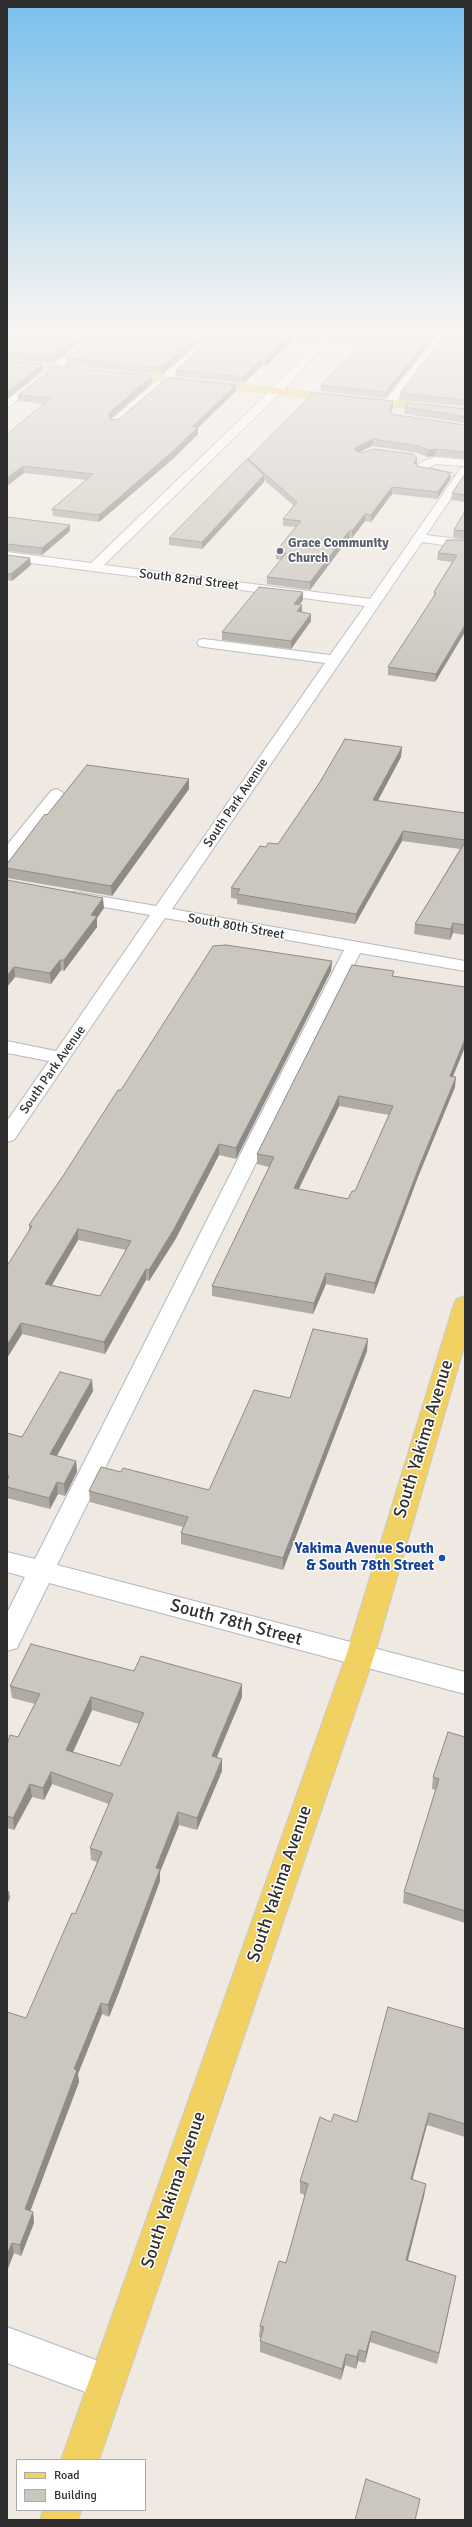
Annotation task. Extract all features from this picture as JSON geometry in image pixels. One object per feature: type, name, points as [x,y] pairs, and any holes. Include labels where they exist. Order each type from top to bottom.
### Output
[{"type":"main road","name":"South Yakima Avenue","points":[[80,2459],[360,1656],[465,1304]]},
{"type":"street","points":[[94,567],[216,449]]},
{"type":"street","points":[[421,461],[421,470],[425,472],[464,470]]},
{"type":"street","name":"South Park Avenue","points":[[7,1136],[161,914],[464,470]]},
{"type":"street","points":[[417,538],[465,544]]},
{"type":"street","name":"South 82nd Street","points":[[7,556],[372,603]]},
{"type":"street","points":[[204,643],[333,660]]},
{"type":"street","points":[[7,857],[26,830],[57,794]]},
{"type":"street","name":"South 80th Street","points":[[61,895],[161,914],[465,966]]},
{"type":"street","points":[[7,1640],[43,1571],[354,947]]},
{"type":"street","points":[[7,1047],[61,1058]]},
{"type":"street","name":"South 78th Street","points":[[7,1562],[465,1683]]},
{"type":"street","points":[[7,2346],[107,2382]]},
{"type":"building","points":[[7,449],[175,449],[99,515],[52,509],[93,474],[23,466],[7,478]]},
{"type":"building","points":[[258,449],[355,449],[361,453],[374,449],[413,454],[417,458],[414,463],[417,466],[451,473],[438,492],[392,487],[371,515],[365,514],[352,531],[349,531],[310,582],[267,577],[286,553],[276,551],[301,521],[283,519],[297,502],[248,459]]},
{"type":"building","points":[[425,449],[465,449],[465,452],[436,449]]},
{"type":"building","points":[[247,459],[264,475],[202,542],[169,538]]},
{"type":"building","points":[[465,474],[465,495],[452,493]]},
{"type":"building","points":[[465,511],[465,531],[454,530]]},
{"type":"building","points":[[7,517],[70,525],[42,548],[7,544]]},
{"type":"building","points":[[447,540],[465,540],[465,625],[436,674],[388,667],[436,593],[434,592],[457,555],[438,553]]},
{"type":"building","points":[[7,555],[30,558],[11,574],[7,574]]},
{"type":"building","points":[[259,587],[303,592],[294,604],[302,605],[297,611],[311,614],[291,641],[222,632]]},
{"type":"building","points":[[345,739],[402,747],[373,800],[465,813],[465,840],[403,831],[356,914],[237,894],[240,889],[231,888],[260,846],[266,847],[268,843],[278,844],[320,782]]},
{"type":"building","points":[[87,765],[189,779],[111,886],[7,868],[7,864],[45,814],[47,815]]},
{"type":"building","points":[[465,842],[465,925],[453,923],[451,929],[415,924]]},
{"type":"building","points":[[7,880],[103,898],[91,915],[97,916],[64,960],[60,960],[50,973],[14,967],[7,976]]},
{"type":"building","points":[[226,945],[332,961],[236,1148],[219,1144],[174,1229],[149,1270],[146,1269],[104,1342],[21,1323],[7,1345],[7,1266],[32,1226],[29,1225],[63,1176],[118,1090],[121,1090],[213,946]],"holes":[[[78,1229],[131,1241],[100,1296],[45,1284]]]},
{"type":"building","points":[[352,965],[394,971],[392,976],[465,987],[465,1039],[450,1076],[456,1077],[419,1167],[375,1283],[326,1273],[314,1303],[212,1286],[274,1157],[257,1154]],"holes":[[[339,1096],[393,1106],[355,1191],[352,1191],[348,1199],[294,1188]]]},
{"type":"building","points":[[313,1329],[368,1339],[283,1558],[181,1533],[188,1517],[89,1491],[101,1467],[121,1472],[123,1468],[209,1490],[254,1390],[290,1398]]},
{"type":"building","points":[[60,1372],[92,1380],[50,1454],[76,1461],[64,1484],[57,1482],[49,1498],[7,1487],[9,1476],[7,1476],[7,1433],[22,1437]]},
{"type":"building","points":[[31,1644],[134,1671],[141,1656],[242,1684],[212,1756],[222,1759],[197,1818],[178,1812],[156,1868],[160,1869],[108,2005],[101,2003],[74,2069],[77,2070],[25,2209],[33,2212],[20,2245],[12,2243],[7,2255],[7,2012],[26,2018],[72,1913],[75,1914],[102,1852],[90,1848],[113,1794],[51,1772],[43,1788],[30,1784],[13,1818],[7,1816],[7,1745],[10,1735],[18,1737],[40,1694],[10,1686]],"holes":[[[91,1697],[144,1713],[120,1766],[66,1750]]]},
{"type":"building","points":[[448,1732],[465,1737],[465,1911],[404,1892],[439,1779],[433,1777]]},
{"type":"building","points":[[388,2007],[465,2029],[465,2124],[429,2113],[411,2179],[426,2184],[406,2260],[456,2276],[439,2353],[372,2331],[366,2352],[359,2350],[357,2357],[346,2354],[342,2369],[260,2341],[264,2327],[260,2326],[279,2261],[286,2263],[308,2184],[300,2181],[320,2117],[331,2122],[334,2114],[357,2122]]},
{"type":"building","points":[[366,2479],[420,2499],[415,2520],[355,2520]]},
{"type":"place","name":"Grace Community Church","points":[[280,551]]},
{"type":"place","name":"Yakima Avenue South & South 78th Street","points":[[442,1558]]}]
